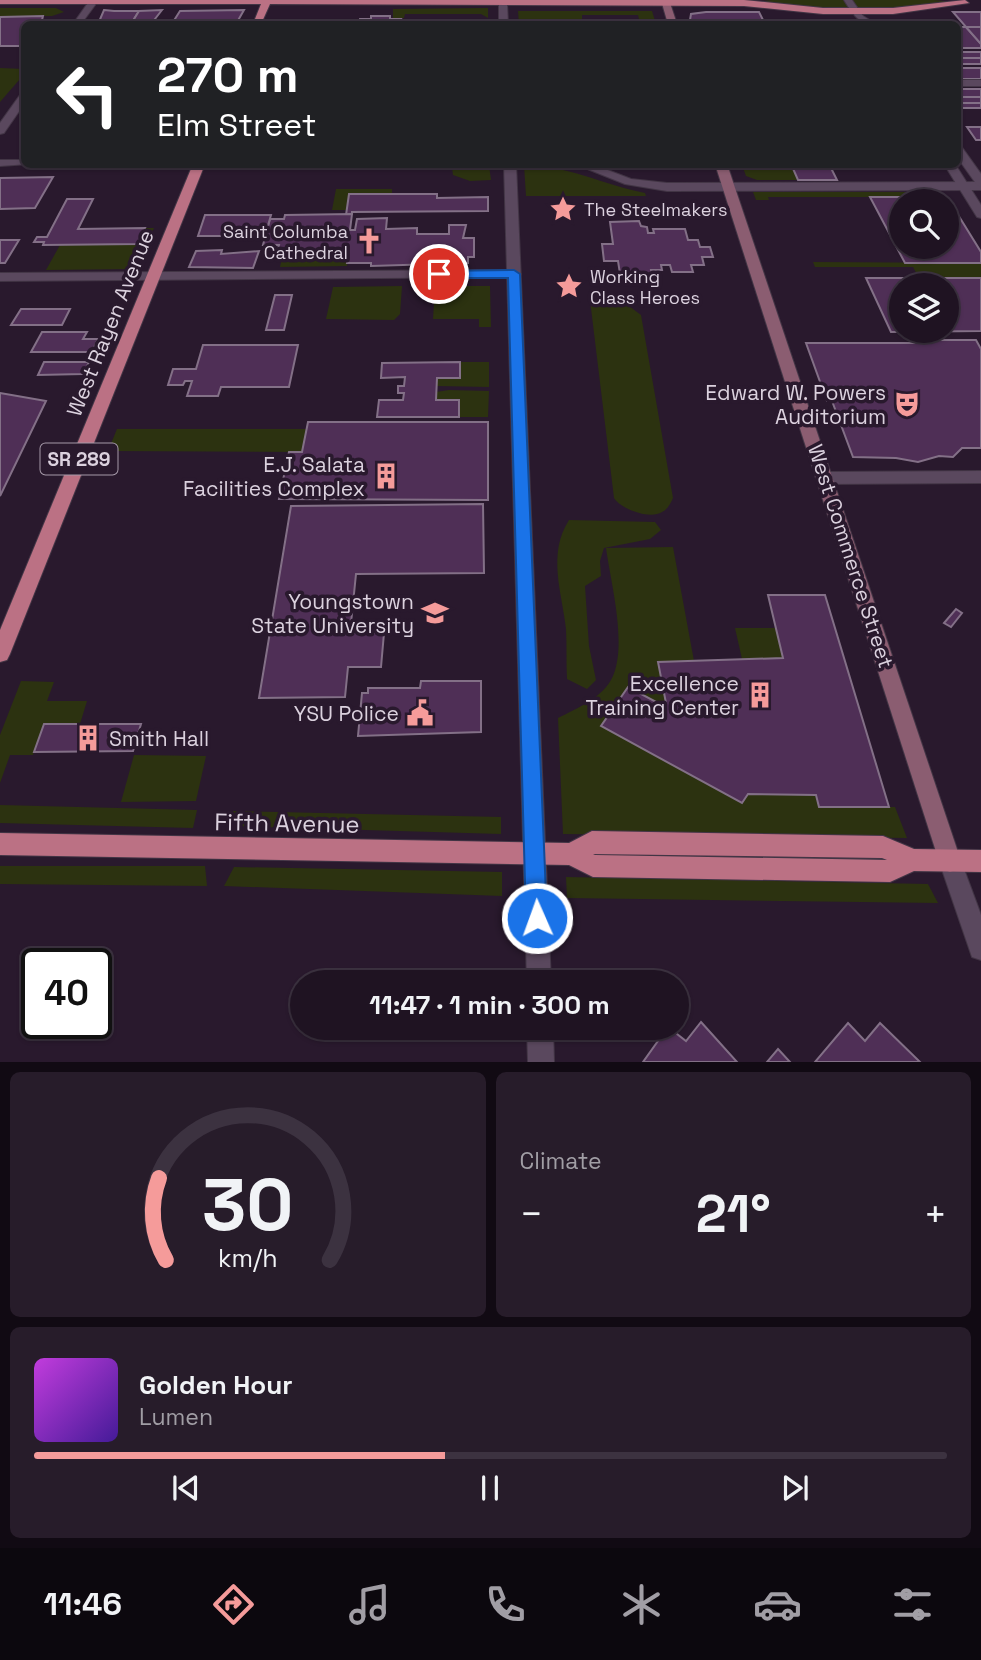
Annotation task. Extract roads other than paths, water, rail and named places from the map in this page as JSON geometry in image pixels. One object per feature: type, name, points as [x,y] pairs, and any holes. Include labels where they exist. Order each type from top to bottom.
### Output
[{"type":"main road","points":[[744,4],[772,0]]},
{"type":"main road","points":[[0,1],[665,1],[744,4],[823,11],[859,18],[894,11],[969,3],[934,0]]},
{"type":"main road","points":[[258,21],[266,1]]},
{"type":"main road","points":[[665,1],[672,21]]},
{"type":"main road","name":"West Rayen Avenue","points":[[0,654],[197,168]]},
{"type":"main road","name":"West Commerce Street","points":[[722,168],[950,861]]},
{"type":"main road","name":"Fifth Avenue","points":[[0,844],[572,854],[593,866],[890,871],[913,860],[981,861]]},
{"type":"street","points":[[848,0],[859,18]]},
{"type":"street","points":[[80,21],[94,1]]},
{"type":"street","points":[[503,1],[504,21]]},
{"type":"street","points":[[961,83],[981,83]]},
{"type":"street","points":[[0,131],[21,101]]},
{"type":"street","points":[[0,153],[21,153]]},
{"type":"street","points":[[592,168],[645,185],[728,187],[981,184],[961,154]]},
{"type":"street","points":[[0,163],[21,163]]},
{"type":"street","points":[[510,168],[539,970]]},
{"type":"street","points":[[951,168],[981,215]]},
{"type":"street","points":[[0,277],[514,274]]},
{"type":"street","points":[[825,478],[981,477]]},
{"type":"street","name":"West Commerce Street","points":[[950,861],[981,948]]},
{"type":"street","points":[[540,1040],[541,1062]]},
{"type":"place","name":"The Steelmakers","points":[[563,209]]},
{"type":"place","name":"Saint Columba Cathedral","points":[[369,241]]},
{"type":"place","name":"Working Class Heroes","points":[[569,286]]},
{"type":"place","name":"Edward W. Powers Auditorium","points":[[907,404]]},
{"type":"place","name":"E.J. Salata Facilities Complex","points":[[386,476]]},
{"type":"place","name":"Youngstown State University","points":[[435,613]]},
{"type":"place","name":"Excellence Training Center","points":[[760,695]]},
{"type":"place","name":"YSU Police","points":[[420,713]]},
{"type":"place","name":"Smith Hall","points":[[88,738]]}]
